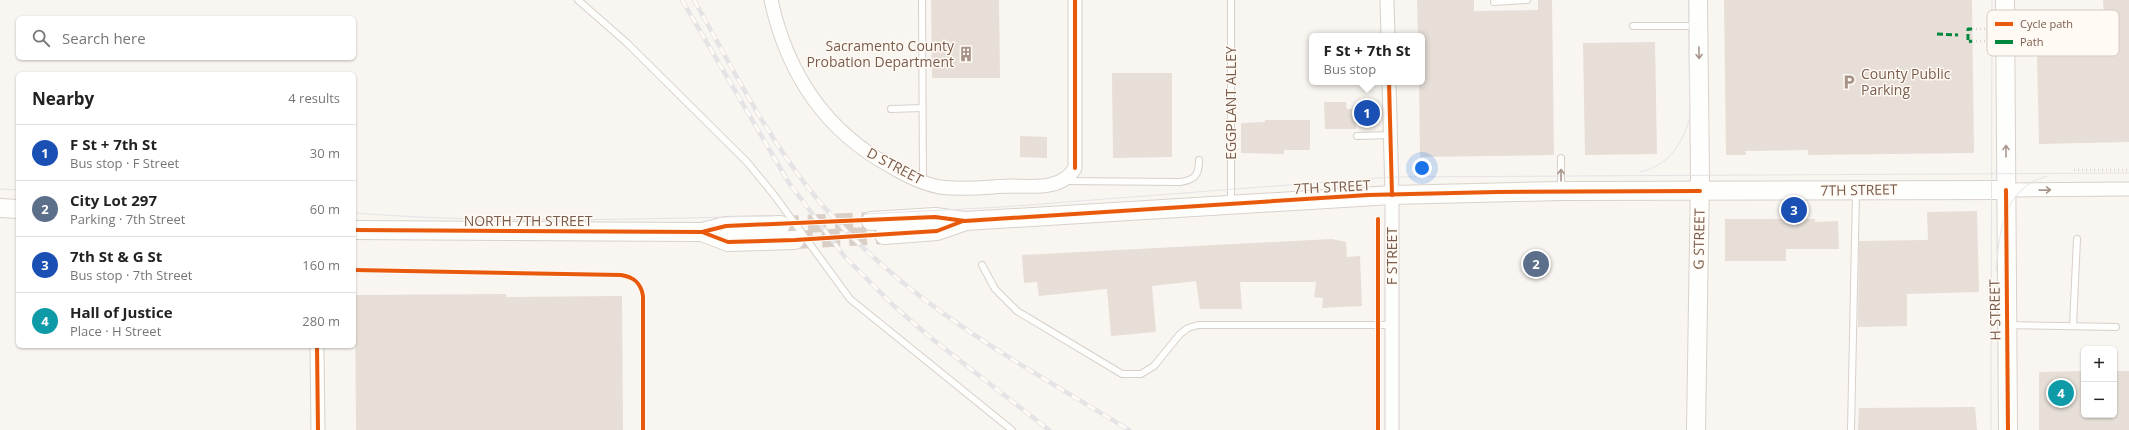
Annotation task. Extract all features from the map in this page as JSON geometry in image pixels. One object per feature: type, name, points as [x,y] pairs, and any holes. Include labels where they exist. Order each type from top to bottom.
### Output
[{"type":"main road","name":"G STREET","points":[[1696,430],[1700,191],[1698,0]]},
{"type":"main road","name":"H STREET","points":[[2005,0],[2005,10]]},
{"type":"main road","name":"H STREET","points":[[2005,56],[2008,430]]},
{"type":"main road","name":"7TH STREET","points":[[872,221],[935,218],[965,221],[1231,206],[1392,194],[1561,191],[2006,190]]},
{"type":"main road","points":[[0,208],[16,210]]},
{"type":"main road","name":"7TH STREET","points":[[884,235],[937,231],[965,221]]},
{"type":"main road","points":[[702,232],[726,226],[781,225]]},
{"type":"main road","name":"NORTH 7TH STREET","points":[[356,230],[702,232]]},
{"type":"main road","points":[[702,232],[728,242],[795,240]]},
{"type":"street","name":"D STREET","points":[[771,0],[784,48],[809,94],[827,118],[870,155],[923,182],[940,187],[1041,186],[1064,181]]},
{"type":"street","points":[[1064,181],[1075,168],[1076,0]]},
{"type":"street","points":[[1387,0],[1388,33]]},
{"type":"street","name":"F STREET","points":[[1389,85],[1392,194],[1392,430]]},
{"type":"street","name":"7TH STREET","points":[[2006,190],[2129,189]]},
{"type":"street","points":[[317,348],[318,430]]},
{"type":"lane","points":[[578,0],[627,42],[746,162],[774,195],[850,299],[1012,430]]},
{"type":"lane","points":[[922,0],[923,182]]},
{"type":"lane","name":"EGGPLANT ALLEY","points":[[1231,0],[1231,206]]},
{"type":"lane","points":[[1494,2],[1527,1]]},
{"type":"lane","points":[[1633,26],[1698,26]]},
{"type":"lane","points":[[891,109],[922,108]]},
{"type":"lane","points":[[1356,136],[1391,135]]},
{"type":"lane","points":[[1561,158],[1561,191]]},
{"type":"lane","points":[[1064,181],[1180,182],[1194,178],[1198,174],[1199,160]]},
{"type":"lane","points":[[1850,430],[1856,190]]},
{"type":"lane","points":[[2073,326],[2077,239]]},
{"type":"lane","points":[[982,265],[995,289],[1017,311],[1122,374],[1142,374],[1154,366],[1180,334],[1188,328],[1198,325],[1391,325]]},
{"type":"lane","points":[[2007,325],[2116,327]]},
{"type":"path","points":[[1972,29],[1987,29]]},
{"type":"path","points":[[1958,35],[1966,35]]},
{"type":"path","points":[[1972,41],[1987,41]]},
{"type":"path","points":[[2074,170],[2129,170]]},
{"type":"building","name":"Sacramento County Probation Department","points":[[931,0],[999,0],[1000,78],[932,78]]},
{"type":"building","points":[[1417,0],[1474,0],[1474,11],[1538,10],[1538,0],[1552,0],[1554,155],[1420,157],[1419,85],[1425,85],[1425,33],[1418,33]]},
{"type":"building","name":"County Public Parking","points":[[1724,0],[1972,0],[1974,153],[1808,155],[1808,150],[1745,151],[1746,155],[1726,155]]},
{"type":"building","points":[[2103,0],[2129,0],[2129,142],[2039,144],[2037,56],[2119,56],[2119,10],[2104,10]]},
{"type":"building","points":[[1655,42],[1657,154],[1585,155],[1583,43]]},
{"type":"building","points":[[1112,73],[1172,73],[1172,157],[1113,158]]},
{"type":"building","points":[[1324,102],[1346,102],[1347,109],[1356,109],[1356,129],[1325,129]]},
{"type":"building","points":[[1265,120],[1310,120],[1310,150],[1284,150],[1284,154],[1241,153],[1241,123],[1265,122]]},
{"type":"building","points":[[1020,136],[1047,137],[1047,158],[1020,157]]},
{"type":"building","points":[[1977,211],[1979,292],[1907,294],[1907,326],[1858,327],[1859,241],[1928,240],[1927,212]]},
{"type":"building","points":[[1725,219],[1815,219],[1815,222],[1838,221],[1839,249],[1786,249],[1786,261],[1725,261]]},
{"type":"building","points":[[1332,239],[1346,242],[1347,257],[1360,256],[1362,306],[1322,308],[1323,298],[1314,297],[1316,282],[1240,282],[1242,309],[1200,309],[1196,281],[1152,286],[1156,332],[1111,336],[1107,289],[1039,296],[1037,282],[1024,283],[1022,255]]},
{"type":"building","points":[[506,294],[506,297],[622,296],[623,430],[356,430],[356,295]]},
{"type":"building","points":[[2081,371],[2081,418],[2117,418],[2117,371],[2129,371],[2129,430],[2039,430],[2039,372]]},
{"type":"building","points":[[1975,407],[1977,430],[1858,430],[1859,408]]},
{"type":"tunnel","points":[[781,225],[871,221]]},
{"type":"tunnel","points":[[795,240],[884,235]]},
{"type":"tram line","points":[[1640,172],[1650,169],[1667,159],[1679,144],[1690,117],[1689,0]]},
{"type":"tram line","points":[[1992,0],[1992,10]]},
{"type":"tram line","points":[[1991,430],[1992,56]]},
{"type":"tram line","points":[[864,214],[1002,207],[1392,177],[2129,173]]},
{"type":"tram line","points":[[1996,270],[2002,227],[2006,213],[2012,201],[2032,182],[2047,176]]},
{"type":"tram line","points":[[0,189],[16,190]]},
{"type":"tram line","points":[[356,213],[459,219],[512,220],[774,216]]},
{"type":"railway","points":[[682,0],[789,183],[845,257],[894,306],[931,338],[1049,430]]},
{"type":"railway","points":[[694,0],[752,103],[783,153],[818,200],[852,237],[887,270],[964,328],[1129,430]]},
{"type":"marked path","points":[[1972,29],[1968,29],[1968,42],[1972,41]]},
{"type":"marked path","points":[[1937,34],[1958,35]]},
{"type":"cycle path","points":[[1075,0],[1075,168]]},
{"type":"cycle path","points":[[1389,85],[1392,195]]},
{"type":"cycle path","points":[[2006,190],[2008,430]]},
{"type":"cycle path","points":[[356,230],[702,232],[726,226],[935,217],[965,221],[1368,195],[1497,192],[1700,191]]},
{"type":"cycle path","points":[[1378,219],[1378,430]]},
{"type":"cycle path","points":[[702,232],[728,242],[795,240],[937,231],[963,221]]},
{"type":"cycle path","points":[[356,270],[621,275],[630,277],[639,284],[643,296],[643,430]]},
{"type":"cycle path","points":[[317,348],[318,430]]},
{"type":"place","name":"Sacramento County Probation Department","points":[[966,54]]},
{"type":"place","name":"County Public Parking","points":[[1849,82]]},
{"type":"place","name":"F St + 7th St","points":[[1367,113]]},
{"type":"place","name":"7th St & G St","points":[[1794,210]]},
{"type":"place","name":"City Lot 297","points":[[1536,264]]},
{"type":"place","name":"Hall of Justice","points":[[2061,393]]}]
